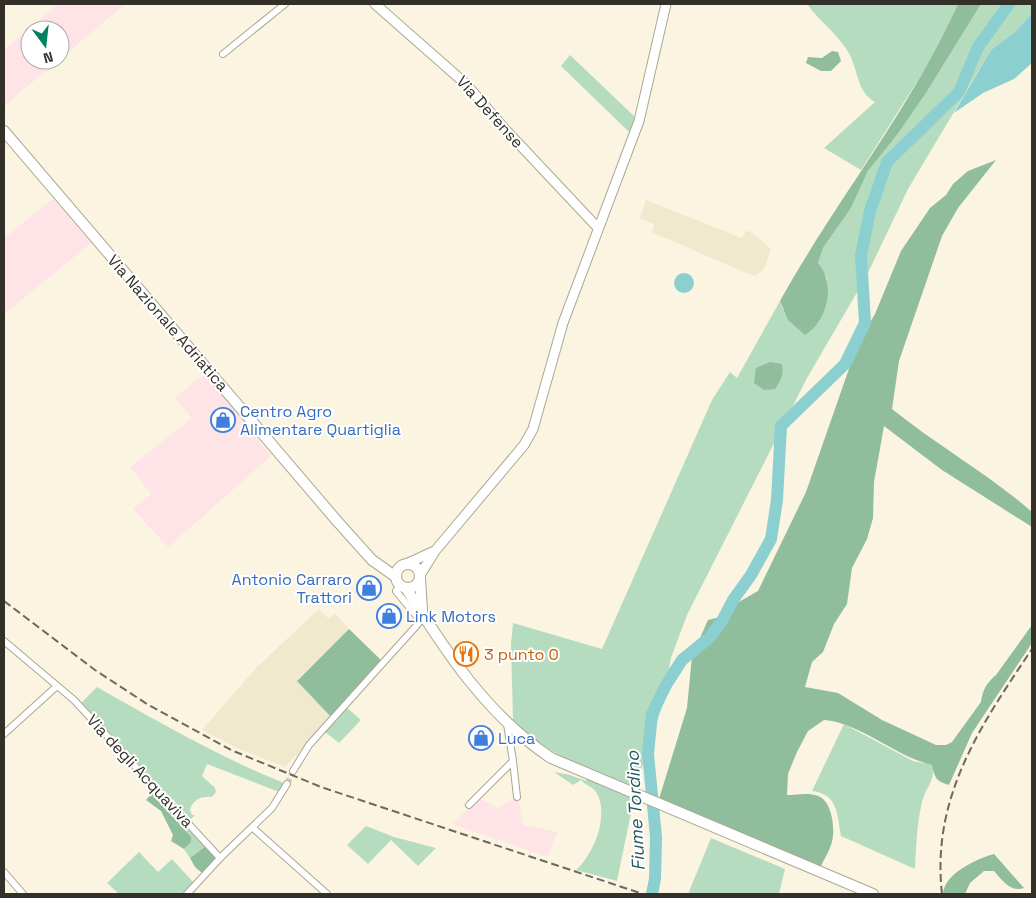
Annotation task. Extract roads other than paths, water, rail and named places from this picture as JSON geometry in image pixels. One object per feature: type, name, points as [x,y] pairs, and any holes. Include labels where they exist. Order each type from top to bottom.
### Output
[{"type":"main road","name":"Via Defense","points":[[374,4],[467,85],[504,128],[598,228]]},
{"type":"main road","points":[[435,551],[397,570],[400,584],[414,586],[435,551],[524,445],[533,429],[563,323],[639,121],[666,4]]},
{"type":"main road","name":"Via Nazionale Adriatica","points":[[4,131],[372,560],[400,584],[472,685],[510,727],[551,758],[588,776],[873,894]]},
{"type":"main road","points":[[372,560],[417,568],[420,577],[423,616]]},
{"type":"street","points":[[223,54],[285,4]]},
{"type":"street","points":[[293,771],[309,745],[418,624],[418,618],[396,591],[400,584]]},
{"type":"street","name":"Via degli Acquaviva","points":[[4,641],[74,700],[220,858]]},
{"type":"street","points":[[4,734],[57,686]]},
{"type":"street","points":[[510,727],[517,797]]},
{"type":"street","points":[[468,805],[514,761]]},
{"type":"street","points":[[187,894],[220,858],[272,808],[287,784]]},
{"type":"street","points":[[253,828],[327,894]]},
{"type":"street","points":[[4,872],[23,894]]},
{"type":"water","points":[[1032,13],[1032,63],[1014,79],[983,93],[954,113],[991,50],[1015,32]]},
{"type":"water","points":[[684,273],[691,276],[694,283],[691,290],[684,293],[677,290],[674,283],[677,276]]},
{"type":"waterway","name":"Fiume Tordino","points":[[652,894],[655,879],[656,837],[648,754],[652,714],[666,685],[682,660],[709,638],[722,621],[771,539],[777,500],[781,426],[845,364],[865,323],[861,255],[870,211],[887,162],[959,92],[978,47],[1009,4]]},
{"type":"tunnel","points":[[287,784],[293,771]]},
{"type":"railway","points":[[4,601],[95,670],[147,704],[231,750],[321,787],[643,894]]},
{"type":"railway","points":[[942,894],[941,859],[944,825],[952,794],[978,734],[1032,649]]},
{"type":"place","name":"Centro Agro Alimentare Quartiglia","points":[[223,420]]},
{"type":"place","name":"Antonio Carraro Trattori","points":[[369,588]]},
{"type":"place","name":"Link Motors","points":[[389,616]]},
{"type":"place","name":"3 punto 0","points":[[466,654]]},
{"type":"place","name":"Luca","points":[[481,738]]}]
